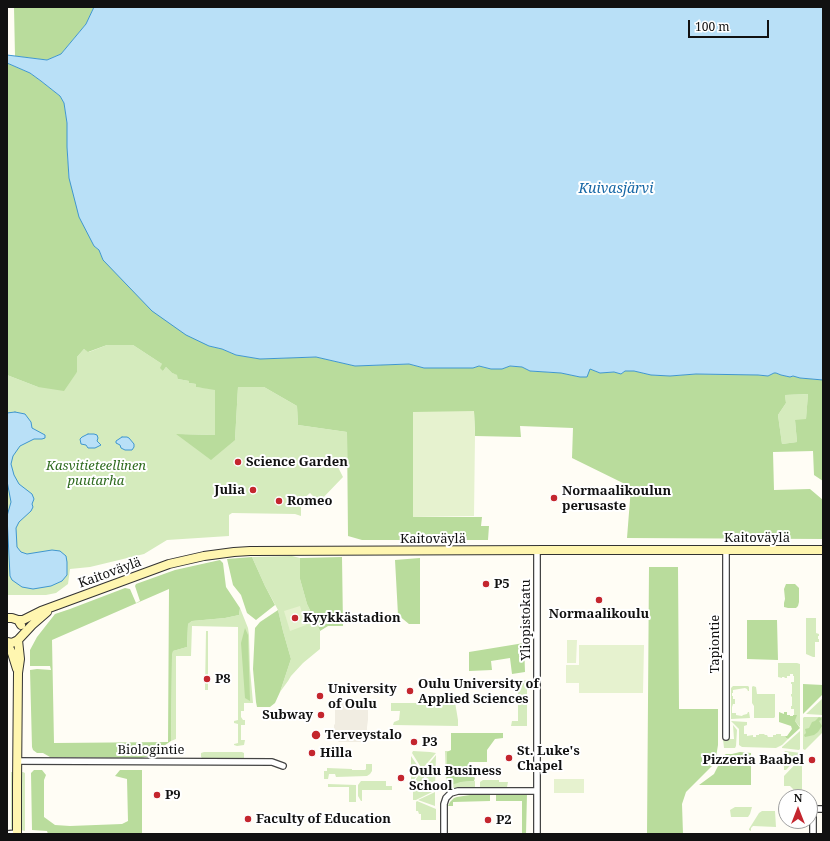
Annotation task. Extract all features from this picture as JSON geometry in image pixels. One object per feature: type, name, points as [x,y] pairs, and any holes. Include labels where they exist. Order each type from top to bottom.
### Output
[{"type":"street","name":"Yliopistokatu","points":[[537,550],[537,834]]},
{"type":"street","name":"Tapiontie","points":[[726,550],[726,737]]},
{"type":"street","name":"Kaitoväylä","points":[[18,620],[24,620],[41,611],[169,564],[204,556],[234,552],[823,550]]},
{"type":"street","name":"Kaitoväylä","points":[[20,638],[52,607]]},
{"type":"street","points":[[7,618],[18,620],[22,626],[23,632],[20,638],[18,673],[17,834],[7,834]]},
{"type":"street","points":[[18,673],[12,653],[7,643],[12,643],[20,638]]},
{"type":"street","name":"Biologintie","points":[[17,761],[272,762],[283,766]]},
{"type":"street","points":[[444,834],[444,804],[446,798],[451,793],[537,791]]},
{"type":"street","points":[[813,834],[813,809],[823,809]]},
{"type":"green space","points":[[14,7],[94,7],[86,24],[61,54],[47,60],[15,56]]},
{"type":"green space","points":[[7,63],[30,73],[60,96],[64,103],[67,123],[69,178],[94,246],[99,250],[103,260],[209,346],[222,349],[236,355],[260,359],[316,357],[355,366],[409,364],[424,368],[473,368],[479,366],[491,369],[502,369],[510,366],[522,367],[530,371],[561,373],[580,377],[590,369],[600,373],[614,372],[621,374],[625,371],[634,371],[651,375],[670,376],[696,374],[768,376],[776,373],[790,377],[793,376],[823,380],[823,481],[814,475],[813,451],[773,452],[774,490],[810,489],[823,500],[823,539],[627,538],[631,487],[572,458],[573,428],[520,426],[521,437],[475,436],[474,412],[414,412],[413,517],[482,517],[481,526],[489,526],[488,540],[362,540],[348,536],[347,432],[298,425],[297,406],[264,387],[238,387],[235,440],[211,460],[176,434],[215,435],[215,390],[196,387],[196,384],[178,379],[177,375],[172,373],[166,367],[163,371],[160,368],[162,364],[133,345],[107,345],[88,352],[84,349],[77,357],[77,372],[64,391],[38,387],[7,375]],"holes":[[[808,394],[806,419],[795,420],[797,442],[782,444],[778,415],[786,403],[785,395]]]},
{"type":"green space","name":"Kasvitieteellinen puutarha","points":[[107,345],[133,345],[162,364],[163,371],[166,367],[172,373],[178,375],[178,379],[196,384],[196,387],[215,389],[215,435],[176,434],[235,440],[238,387],[264,387],[297,406],[298,425],[347,432],[347,459],[337,465],[343,477],[319,502],[310,493],[301,501],[301,516],[295,514],[232,513],[229,515],[229,536],[167,540],[144,554],[90,567],[70,569],[68,584],[56,593],[46,595],[7,595],[7,375],[38,387],[77,372],[77,357],[84,349],[89,352]]},
{"type":"green space","points":[[808,394],[806,420],[795,420],[797,442],[782,444],[778,415],[786,403],[785,395]]},
{"type":"green space","points":[[474,411],[474,516],[413,517],[413,412]]},
{"type":"green space","points":[[292,556],[300,558],[300,579],[307,604],[320,631],[320,649],[303,663],[291,676],[280,692],[291,659],[278,610],[252,557]]},
{"type":"green space","points":[[252,557],[275,605],[256,620],[247,613],[241,595],[233,585],[227,559]]},
{"type":"green space","points":[[342,557],[343,626],[328,626],[320,631],[307,604],[300,579],[300,558]]},
{"type":"green space","points":[[420,558],[420,624],[409,624],[398,615],[395,560]]},
{"type":"green space","points":[[220,560],[223,563],[226,587],[240,608],[239,615],[225,618],[192,621],[188,624],[187,647],[173,651],[171,741],[149,756],[142,758],[50,757],[43,753],[37,753],[33,750],[30,670],[51,670],[50,666],[30,666],[30,650],[37,637],[55,614],[125,588],[130,589],[136,603],[140,601],[135,586],[136,584],[175,570]],"holes":[[[169,589],[168,742],[54,743],[52,640]]]},
{"type":"green space","points":[[649,567],[678,567],[679,709],[718,709],[718,745],[715,763],[686,792],[682,804],[683,834],[647,834]]},
{"type":"green space","points":[[786,584],[795,584],[799,588],[799,602],[796,608],[784,607],[784,589]]},
{"type":"green space","name":"Kyykkästadion","points":[[300,606],[306,625],[290,631],[284,611]]},
{"type":"green space","points":[[240,608],[248,628],[249,635],[253,703],[244,703],[244,711],[241,711],[241,717],[245,720],[245,722],[234,722],[238,720],[238,627],[192,626],[191,656],[176,656],[176,739],[171,741],[173,651],[187,647],[188,624],[192,621],[225,618],[239,615]]},
{"type":"green space","points":[[278,610],[291,659],[275,703],[270,707],[257,707],[253,669],[255,628],[260,622]]},
{"type":"green space","points":[[806,618],[816,618],[816,633],[819,634],[819,642],[815,642],[815,657],[806,654]]},
{"type":"green space","points":[[747,620],[777,620],[778,660],[747,659]]},
{"type":"green space","points":[[245,628],[248,635],[250,701],[245,698],[241,643]]},
{"type":"green space","points":[[206,631],[208,631],[208,690],[205,690]]},
{"type":"green space","points":[[567,640],[577,640],[576,663],[567,663]]},
{"type":"green space","points":[[524,643],[525,672],[512,674],[510,658],[491,661],[492,670],[469,671],[469,652]]},
{"type":"green space","points":[[579,645],[644,645],[643,693],[579,693],[579,683],[566,683],[566,665],[579,665]]},
{"type":"green space","points":[[778,663],[800,664],[800,727],[795,721],[796,715],[794,715],[794,709],[791,709],[791,682],[794,682],[794,676],[793,674],[790,674],[787,678],[778,677]]},
{"type":"green space","points":[[527,680],[527,726],[511,726],[512,721],[518,721],[518,683],[515,682]]},
{"type":"green space","points":[[803,684],[823,685],[823,694],[803,714]]},
{"type":"green space","points":[[733,686],[749,687],[749,691],[745,688],[733,690],[732,696],[733,699],[735,699],[735,704],[733,704],[732,707],[732,713],[742,716],[749,712],[750,718],[731,719],[731,688]]},
{"type":"green space","points":[[753,686],[756,687],[757,694],[775,694],[774,718],[754,718],[754,706],[752,703]]},
{"type":"green space","points":[[451,696],[454,696],[458,726],[393,725],[394,722],[399,720],[400,711],[391,711],[391,703],[429,703],[429,700],[439,700],[439,703],[451,703]]},
{"type":"green space","points":[[823,698],[823,715],[806,714]]},
{"type":"green space","points":[[779,712],[784,714],[784,712],[787,712],[787,715],[790,716],[797,715],[795,721],[800,728],[788,739],[785,736],[787,736],[792,729],[791,726],[779,722]]},
{"type":"green space","points":[[804,717],[823,717],[823,732],[805,750],[803,749]]},
{"type":"green space","points":[[819,717],[822,719],[819,721],[822,726],[818,732],[814,735],[805,737],[805,729],[809,728],[812,722]]},
{"type":"green space","points":[[731,721],[747,722],[747,725],[744,726],[744,734],[747,734],[747,736],[753,735],[753,737],[756,737],[756,735],[764,734],[768,737],[773,737],[773,735],[781,734],[781,736],[785,736],[788,739],[776,748],[742,747],[739,745],[739,729]]},
{"type":"green space","points":[[234,722],[245,722],[245,725],[241,725],[241,740],[245,740],[244,745],[234,745],[238,743],[238,724]]},
{"type":"green space","points":[[733,725],[737,730],[736,746],[735,748],[724,748],[723,739],[734,739]]},
{"type":"green space","points":[[800,731],[799,750],[782,748],[782,747]]},
{"type":"green space","points":[[451,733],[503,733],[503,738],[495,739],[487,750],[487,762],[469,762],[468,774],[475,778],[474,781],[461,782],[451,785],[447,781],[447,752],[451,750]]},
{"type":"green space","points":[[413,751],[436,753],[422,769],[412,753]]},
{"type":"green space","points":[[445,751],[451,751],[451,784],[475,781],[475,788],[450,788],[448,786],[446,781]]},
{"type":"green space","points":[[785,751],[801,753],[786,770],[784,770],[784,753]]},
{"type":"green space","points":[[242,752],[244,753],[244,758],[202,758],[201,753]]},
{"type":"green space","points":[[740,752],[751,753],[751,785],[699,785],[714,774],[723,756],[726,754]]},
{"type":"green space","points":[[436,755],[435,790],[423,771]]},
{"type":"green space","points":[[411,756],[421,771],[411,783]]},
{"type":"green space","points":[[802,757],[802,789],[793,789],[790,786],[784,786],[784,776]]},
{"type":"green space","points":[[366,764],[372,764],[372,771],[367,776],[336,777],[335,774],[329,774],[328,779],[324,779],[324,771],[327,771],[327,768],[365,770]]},
{"type":"green space","points":[[34,770],[42,770],[46,775],[44,780],[44,817],[55,825],[70,826],[122,824],[128,821],[127,779],[115,776],[120,770],[142,770],[142,834],[48,834],[47,831],[32,830],[31,773]]},
{"type":"green space","points":[[11,772],[15,772],[14,827],[11,829]]},
{"type":"green space","points":[[21,772],[25,773],[25,831],[21,830]]},
{"type":"green space","points":[[421,772],[432,792],[413,800],[413,783]]},
{"type":"green space","points":[[554,779],[584,779],[584,793],[554,793]]},
{"type":"green space","points":[[483,780],[499,780],[499,782],[508,782],[507,787],[480,787],[480,782]]},
{"type":"green space","points":[[361,781],[386,781],[386,786],[392,786],[392,790],[362,790],[361,801],[358,796],[358,785]]},
{"type":"green space","points":[[328,784],[356,785],[356,802],[349,802],[349,787],[328,787]]},
{"type":"green space","points":[[435,792],[435,806],[418,800],[433,793]]},
{"type":"green space","points":[[490,794],[490,801],[453,802],[453,806],[448,806],[454,798],[457,797]]},
{"type":"green space","points":[[496,794],[527,794],[526,834],[522,834],[522,801],[496,801]]},
{"type":"green space","points":[[417,801],[436,809],[436,820],[421,820],[421,814],[416,811]]},
{"type":"green space","points":[[735,807],[752,807],[748,817],[731,817],[730,810]]},
{"type":"green space","points":[[762,811],[775,811],[776,827],[753,826],[751,831],[749,830],[759,813]]},
{"type":"shaded area","points":[[342,702],[368,702],[367,730],[372,736],[368,742],[339,742],[335,738],[335,709],[338,704]]},
{"type":"water","name":"Kuivasjärvi","points":[[94,7],[823,7],[823,380],[793,376],[790,377],[776,373],[768,376],[696,374],[670,376],[651,375],[634,371],[625,371],[621,374],[614,372],[600,373],[590,369],[587,377],[580,377],[561,373],[530,371],[522,367],[510,366],[502,369],[491,369],[479,366],[473,368],[424,368],[409,364],[355,366],[316,357],[260,359],[236,355],[222,349],[209,346],[186,335],[152,311],[103,260],[99,250],[94,246],[79,217],[69,178],[67,123],[64,103],[60,96],[30,73],[7,63],[7,55],[47,60],[61,54],[86,24]]},
{"type":"water","points":[[15,412],[25,414],[31,422],[32,428],[45,435],[45,438],[34,439],[20,446],[13,456],[11,464],[14,475],[19,484],[32,494],[34,499],[31,511],[19,522],[16,528],[17,547],[21,552],[27,554],[52,550],[60,551],[66,556],[67,562],[67,575],[62,581],[51,586],[33,589],[22,587],[12,580],[10,576],[7,516],[11,502],[7,481],[7,413]]},
{"type":"water","points":[[88,434],[97,435],[97,441],[101,445],[95,448],[88,448],[86,445],[81,444],[80,439]]},
{"type":"water","points":[[122,437],[129,438],[134,444],[132,450],[125,450],[116,443],[116,441]]},
{"type":"place","name":"Science Garden","points":[[238,462]]},
{"type":"place","name":"Julia","points":[[253,490]]},
{"type":"place","name":"Normaalikoulun perusaste","points":[[554,498]]},
{"type":"place","name":"Romeo","points":[[279,501]]},
{"type":"place","name":"P5","points":[[486,584]]},
{"type":"place","name":"Normaalikoulu","points":[[599,600]]},
{"type":"place","name":"Kyykkästadion","points":[[295,618]]},
{"type":"place","name":"P8","points":[[207,679]]},
{"type":"place","name":"Oulu University of Applied Sciences","points":[[410,691]]},
{"type":"place","name":"University of Oulu","points":[[320,696]]},
{"type":"place","name":"Subway","points":[[321,715]]},
{"type":"place","name":"Terveystalo","points":[[316,735]]},
{"type":"place","name":"P3","points":[[414,742]]},
{"type":"place","name":"Hilla","points":[[312,753]]},
{"type":"place","name":"St. Luke's Chapel","points":[[509,758]]},
{"type":"place","name":"Pizzeria Baabel","points":[[812,760]]},
{"type":"place","name":"Oulu Business School","points":[[401,778]]},
{"type":"place","name":"P9","points":[[157,795]]},
{"type":"place","name":"Faculty of Education","points":[[248,819]]},
{"type":"place","name":"P2","points":[[488,820]]}]
